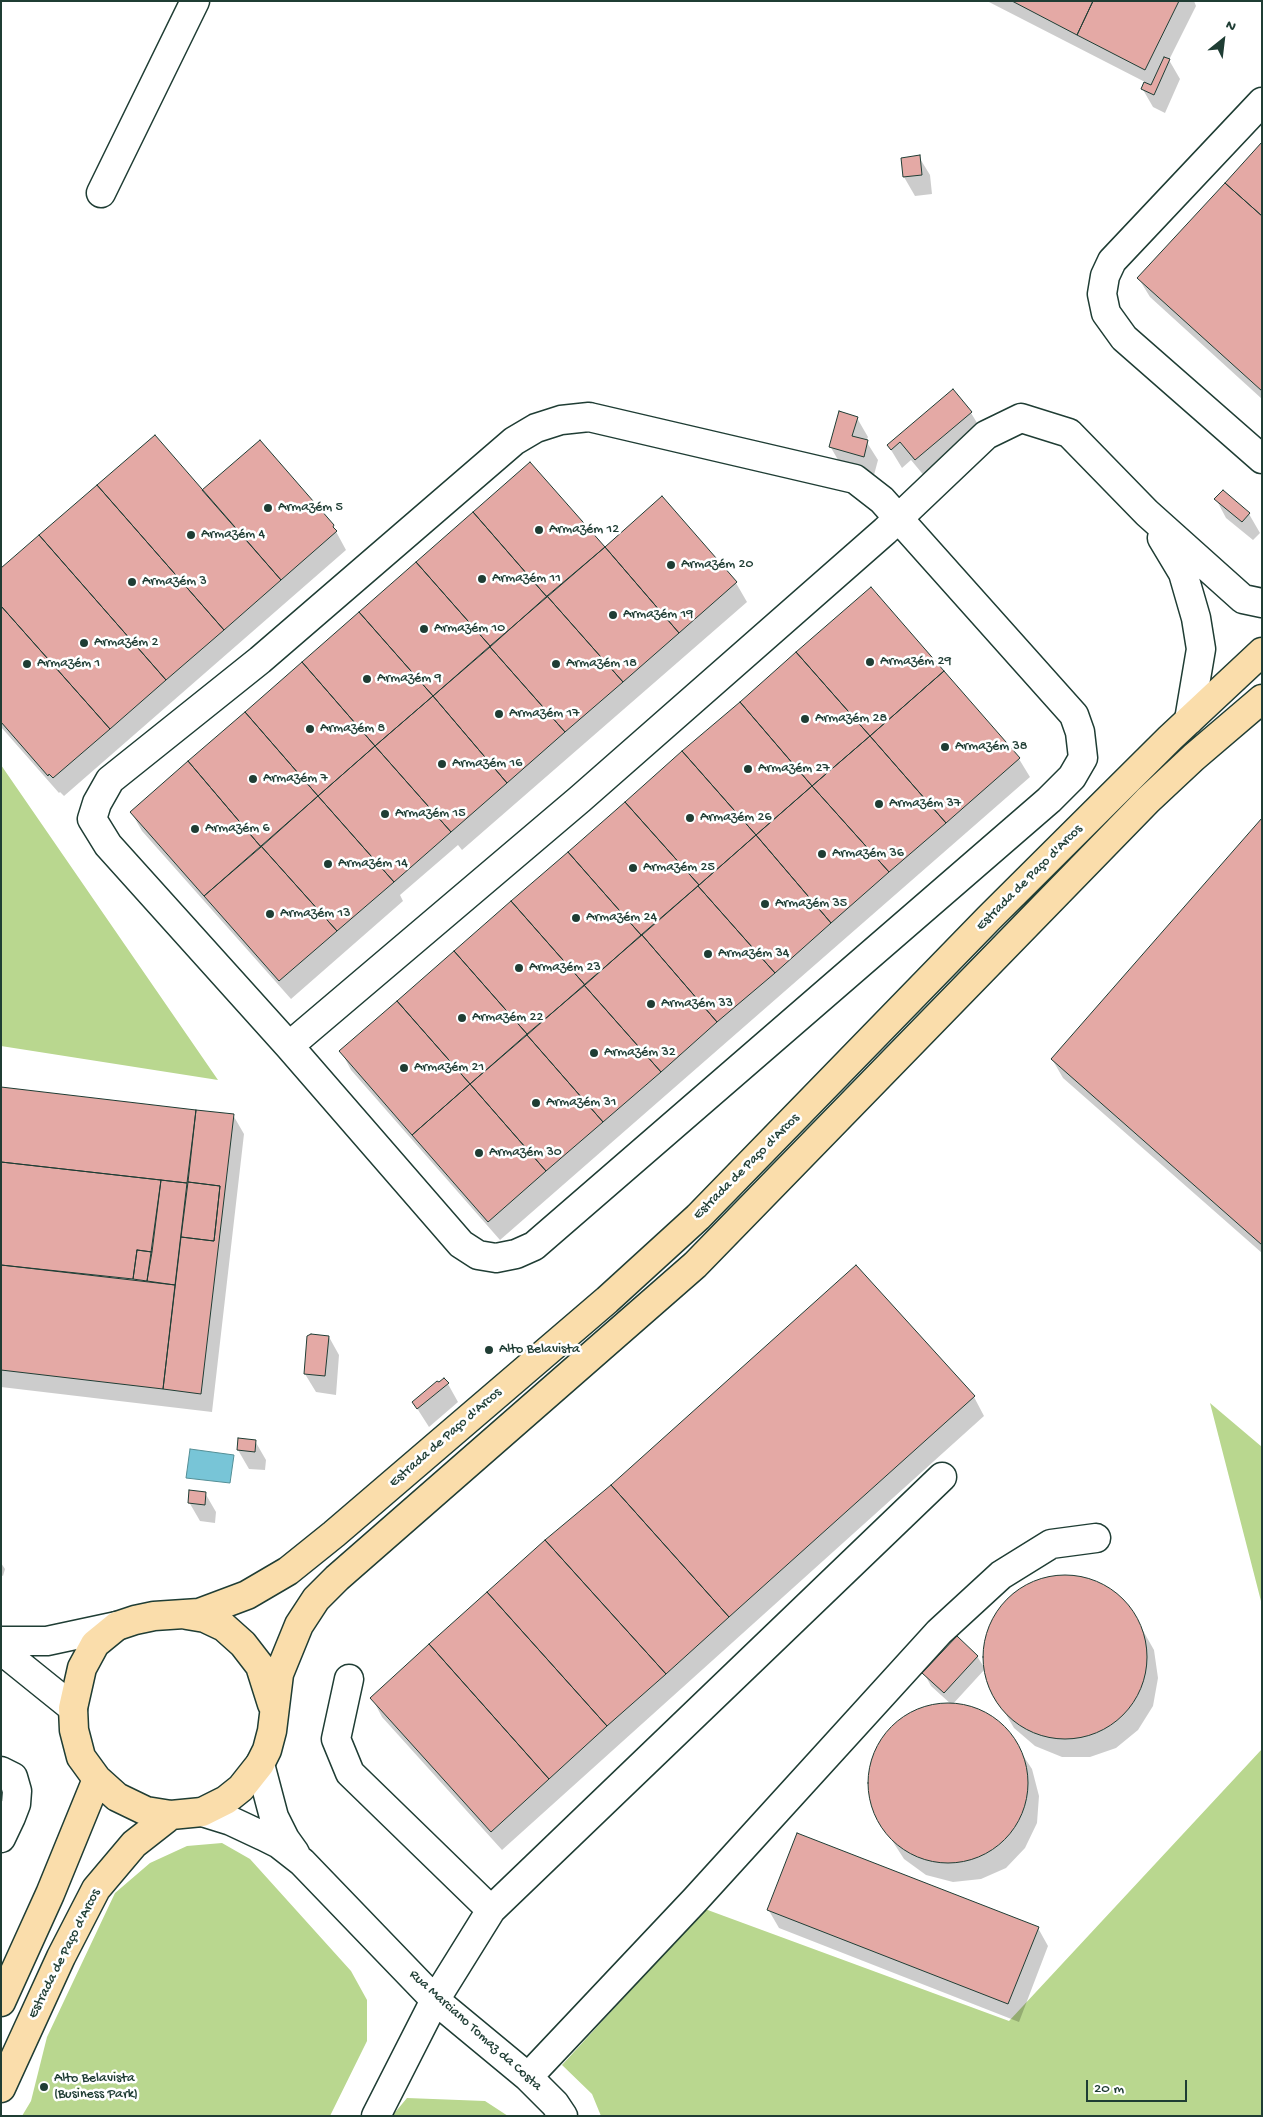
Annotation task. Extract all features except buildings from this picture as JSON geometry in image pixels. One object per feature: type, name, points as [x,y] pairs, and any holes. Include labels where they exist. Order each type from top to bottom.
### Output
[{"type":"main road","name":"Estrada de Paço d'Arcos","points":[[1261,700],[1194,757],[1148,800],[695,1265],[337,1578],[316,1599],[298,1625],[279,1674],[273,1708],[272,1731],[267,1750],[260,1764],[241,1788],[226,1800],[202,1812],[171,1815],[146,1811],[117,1797],[97,1779],[82,1757],[74,1730],[73,1708],[82,1668],[96,1644],[117,1626],[154,1616],[199,1613],[222,1606],[268,1584],[288,1571],[341,1528],[607,1300],[698,1217],[989,918],[1190,720],[1262,652]]},
{"type":"main road","name":"Estrada de Paço d'Arcos","points":[[181,1614],[205,1618],[224,1628],[244,1644],[260,1666],[273,1708]]},
{"type":"main road","points":[[1,2002],[50,1894],[97,1779]]},
{"type":"main road","name":"Estrada de Paço d'Arcos","points":[[1,2088],[61,1957],[96,1889],[134,1844],[171,1815]]},
{"type":"street","points":[[101,193],[195,1]]},
{"type":"street","points":[[1262,102],[1112,261],[1105,276],[1102,294],[1106,312],[1124,338],[1262,458]]},
{"type":"street","points":[[590,417],[854,479],[882,500],[899,518],[1074,716],[1080,732],[1083,758],[1072,777],[1049,800],[534,1246],[516,1254],[496,1258],[478,1255],[461,1244],[289,1046],[108,844],[92,819],[97,803],[110,780],[260,660],[514,441],[536,428],[561,420],[590,417]]},
{"type":"street","points":[[289,1046],[580,799],[899,518],[986,435],[1021,418],[1069,433],[1147,513],[1243,599],[1262,603]]},
{"type":"street","points":[[1147,513],[1183,573],[1196,618],[1201,649],[1190,720]]},
{"type":"street","points":[[376,2116],[435,2000],[491,1910],[942,1477]]},
{"type":"street","points":[[528,2077],[695,1900],[946,1626],[1001,1575],[1051,1544],[1096,1538]]},
{"type":"street","points":[[1,1641],[47,1641],[117,1626]]},
{"type":"street","points":[[1,1650],[73,1708]]},
{"type":"street","points":[[349,1679],[336,1739],[350,1773],[491,1910]]},
{"type":"street","name":"Rua Marciano Tomaz da Costa","points":[[260,1764],[274,1817],[285,1839],[302,1862],[435,2000],[528,2077],[555,2104],[563,2116]]},
{"type":"street","points":[[1,1771],[13,1777],[17,1791],[16,1804],[1,1838]]},
{"type":"street","name":"Rua Marciano Tomaz da Costa","points":[[202,1812],[232,1821],[279,1844],[302,1862]]},
{"type":"green space","points":[[1,765],[218,1080],[1,1046]]},
{"type":"green space","points":[[1210,1403],[1262,1447],[1262,1605]]},
{"type":"green space","points":[[1262,1749],[1262,2116],[601,2116],[592,2094],[562,2065],[705,1909],[1009,2021]]},
{"type":"green space","points":[[222,1843],[250,1859],[351,1971],[367,2000],[367,2041],[330,2116],[22,2116],[31,2101],[47,2037],[115,1893],[150,1863],[187,1846]]},
{"type":"green space","points":[[407,2098],[485,2101],[508,2116],[392,2116]]},
{"type":"water","points":[[190,1449],[234,1455],[230,1483],[186,1478]]},
{"type":"place","name":"Armazém 5","points":[[268,508]]},
{"type":"place","name":"Armazém 12","points":[[539,530]]},
{"type":"place","name":"Armazém 4","points":[[191,535]]},
{"type":"place","name":"Armazém 20","points":[[671,565]]},
{"type":"place","name":"Armazém 11","points":[[482,579]]},
{"type":"place","name":"Armazém 3","points":[[132,582]]},
{"type":"place","name":"Armazém 19","points":[[613,615]]},
{"type":"place","name":"Armazém 10","points":[[424,629]]},
{"type":"place","name":"Armazém 2","points":[[84,643]]},
{"type":"place","name":"Armazém 29","points":[[870,662]]},
{"type":"place","name":"Armazém 1","points":[[27,664]]},
{"type":"place","name":"Armazém 18","points":[[556,664]]},
{"type":"place","name":"Armazém 9","points":[[367,679]]},
{"type":"place","name":"Armazém 17","points":[[499,714]]},
{"type":"place","name":"Armazém 28","points":[[805,719]]},
{"type":"place","name":"Armazém 8","points":[[310,729]]},
{"type":"place","name":"Armazém 38","points":[[945,747]]},
{"type":"place","name":"Armazém 16","points":[[442,764]]},
{"type":"place","name":"Armazém 27","points":[[748,769]]},
{"type":"place","name":"Armazém 7","points":[[253,779]]},
{"type":"place","name":"Armazém 37","points":[[879,804]]},
{"type":"place","name":"Armazém 15","points":[[385,814]]},
{"type":"place","name":"Armazém 26","points":[[690,818]]},
{"type":"place","name":"Armazém 6","points":[[195,829]]},
{"type":"place","name":"Armazém 36","points":[[822,854]]},
{"type":"place","name":"Armazém 14","points":[[328,864]]},
{"type":"place","name":"Armazém 25","points":[[633,868]]},
{"type":"place","name":"Armazém 35","points":[[765,904]]},
{"type":"place","name":"Armazém 13","points":[[270,914]]},
{"type":"place","name":"Armazém 24","points":[[576,918]]},
{"type":"place","name":"Armazém 34","points":[[708,954]]},
{"type":"place","name":"Armazém 23","points":[[519,968]]},
{"type":"place","name":"Armazém 33","points":[[651,1004]]},
{"type":"place","name":"Armazém 22","points":[[462,1018]]},
{"type":"place","name":"Armazém 32","points":[[594,1053]]},
{"type":"place","name":"Armazém 21","points":[[404,1068]]},
{"type":"place","name":"Armazém 31","points":[[536,1103]]},
{"type":"place","name":"Armazém 30","points":[[479,1153]]},
{"type":"place","name":"Alto Belavista","points":[[489,1350]]},
{"type":"place","name":"Alto Belavista (Business Park)","points":[[44,2087]]}]
